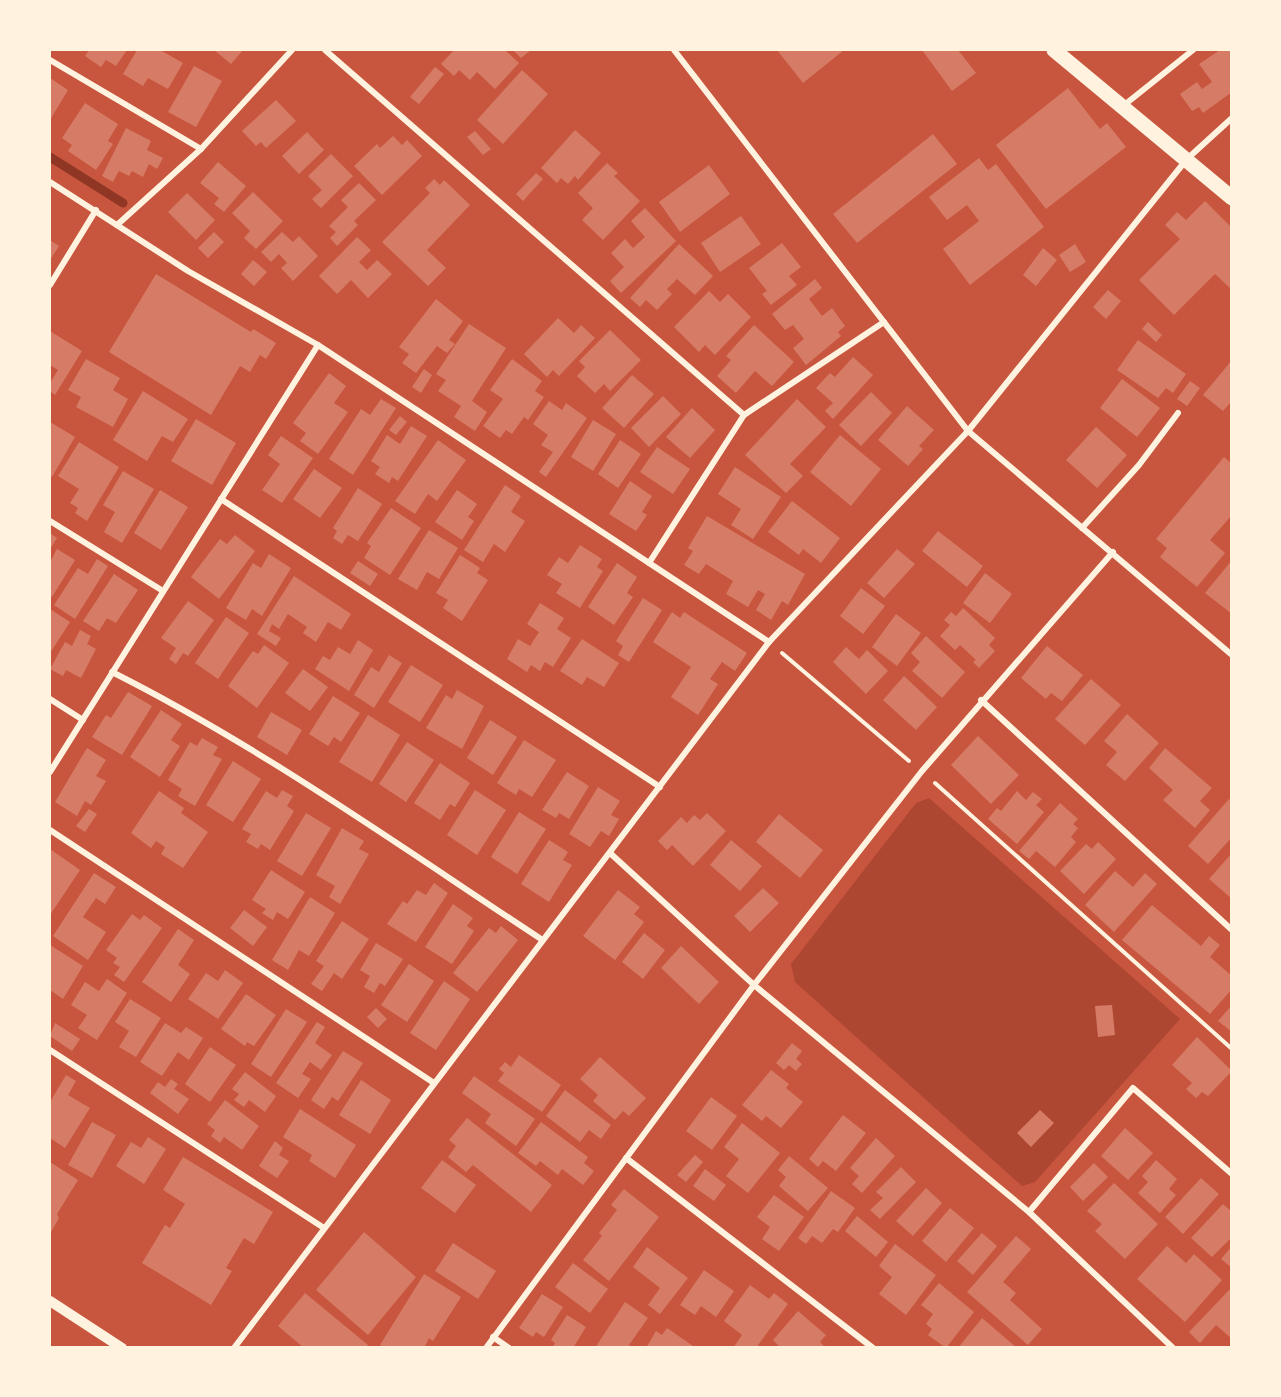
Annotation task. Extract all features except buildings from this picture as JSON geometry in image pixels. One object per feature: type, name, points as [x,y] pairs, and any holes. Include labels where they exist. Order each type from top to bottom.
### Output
[{"type":"main road","points":[[1054,50],[1232,198]]},
{"type":"street","points":[[117,225],[201,148],[292,50]]},
{"type":"street","points":[[325,50],[744,415]]},
{"type":"street","points":[[674,50],[968,431],[1232,655]]},
{"type":"street","points":[[1123,106],[1192,50]]},
{"type":"street","points":[[50,60],[201,148]]},
{"type":"street","points":[[234,1347],[769,642],[968,431],[1187,159],[1232,118]]},
{"type":"street","points":[[50,182],[188,271],[318,345],[769,642]]},
{"type":"street","points":[[50,285],[96,210]]},
{"type":"street","points":[[649,563],[744,415],[884,322]]},
{"type":"street","points":[[50,772],[318,345]]},
{"type":"street","points":[[1082,528],[1139,465],[1178,413]]},
{"type":"street","points":[[221,499],[660,787]]},
{"type":"street","points":[[50,521],[163,591]]},
{"type":"street","points":[[486,1347],[754,985],[922,771],[981,700],[1113,552]]},
{"type":"street","points":[[112,672],[171,702],[320,793],[542,939]]},
{"type":"street","points":[[50,699],[83,720]]},
{"type":"street","points":[[981,700],[1232,930]]},
{"type":"street","points":[[50,830],[434,1083]]},
{"type":"street","points":[[610,853],[754,985],[1029,1212],[1173,1347]]},
{"type":"street","points":[[50,1050],[324,1228]]},
{"type":"street","points":[[1029,1212],[1133,1088],[1232,1174]]},
{"type":"street","points":[[626,1158],[873,1347]]},
{"type":"street","points":[[50,1301],[122,1347]]},
{"type":"street","points":[[493,1337],[509,1347]]},
{"type":"path","points":[[769,642],[922,771],[1232,1049]]},
{"type":"shaded area","points":[[929,798],[1180,1019],[1035,1182],[1022,1186],[795,982],[791,964],[916,803]]},
{"type":"waterway","points":[[50,157],[123,203]]}]
